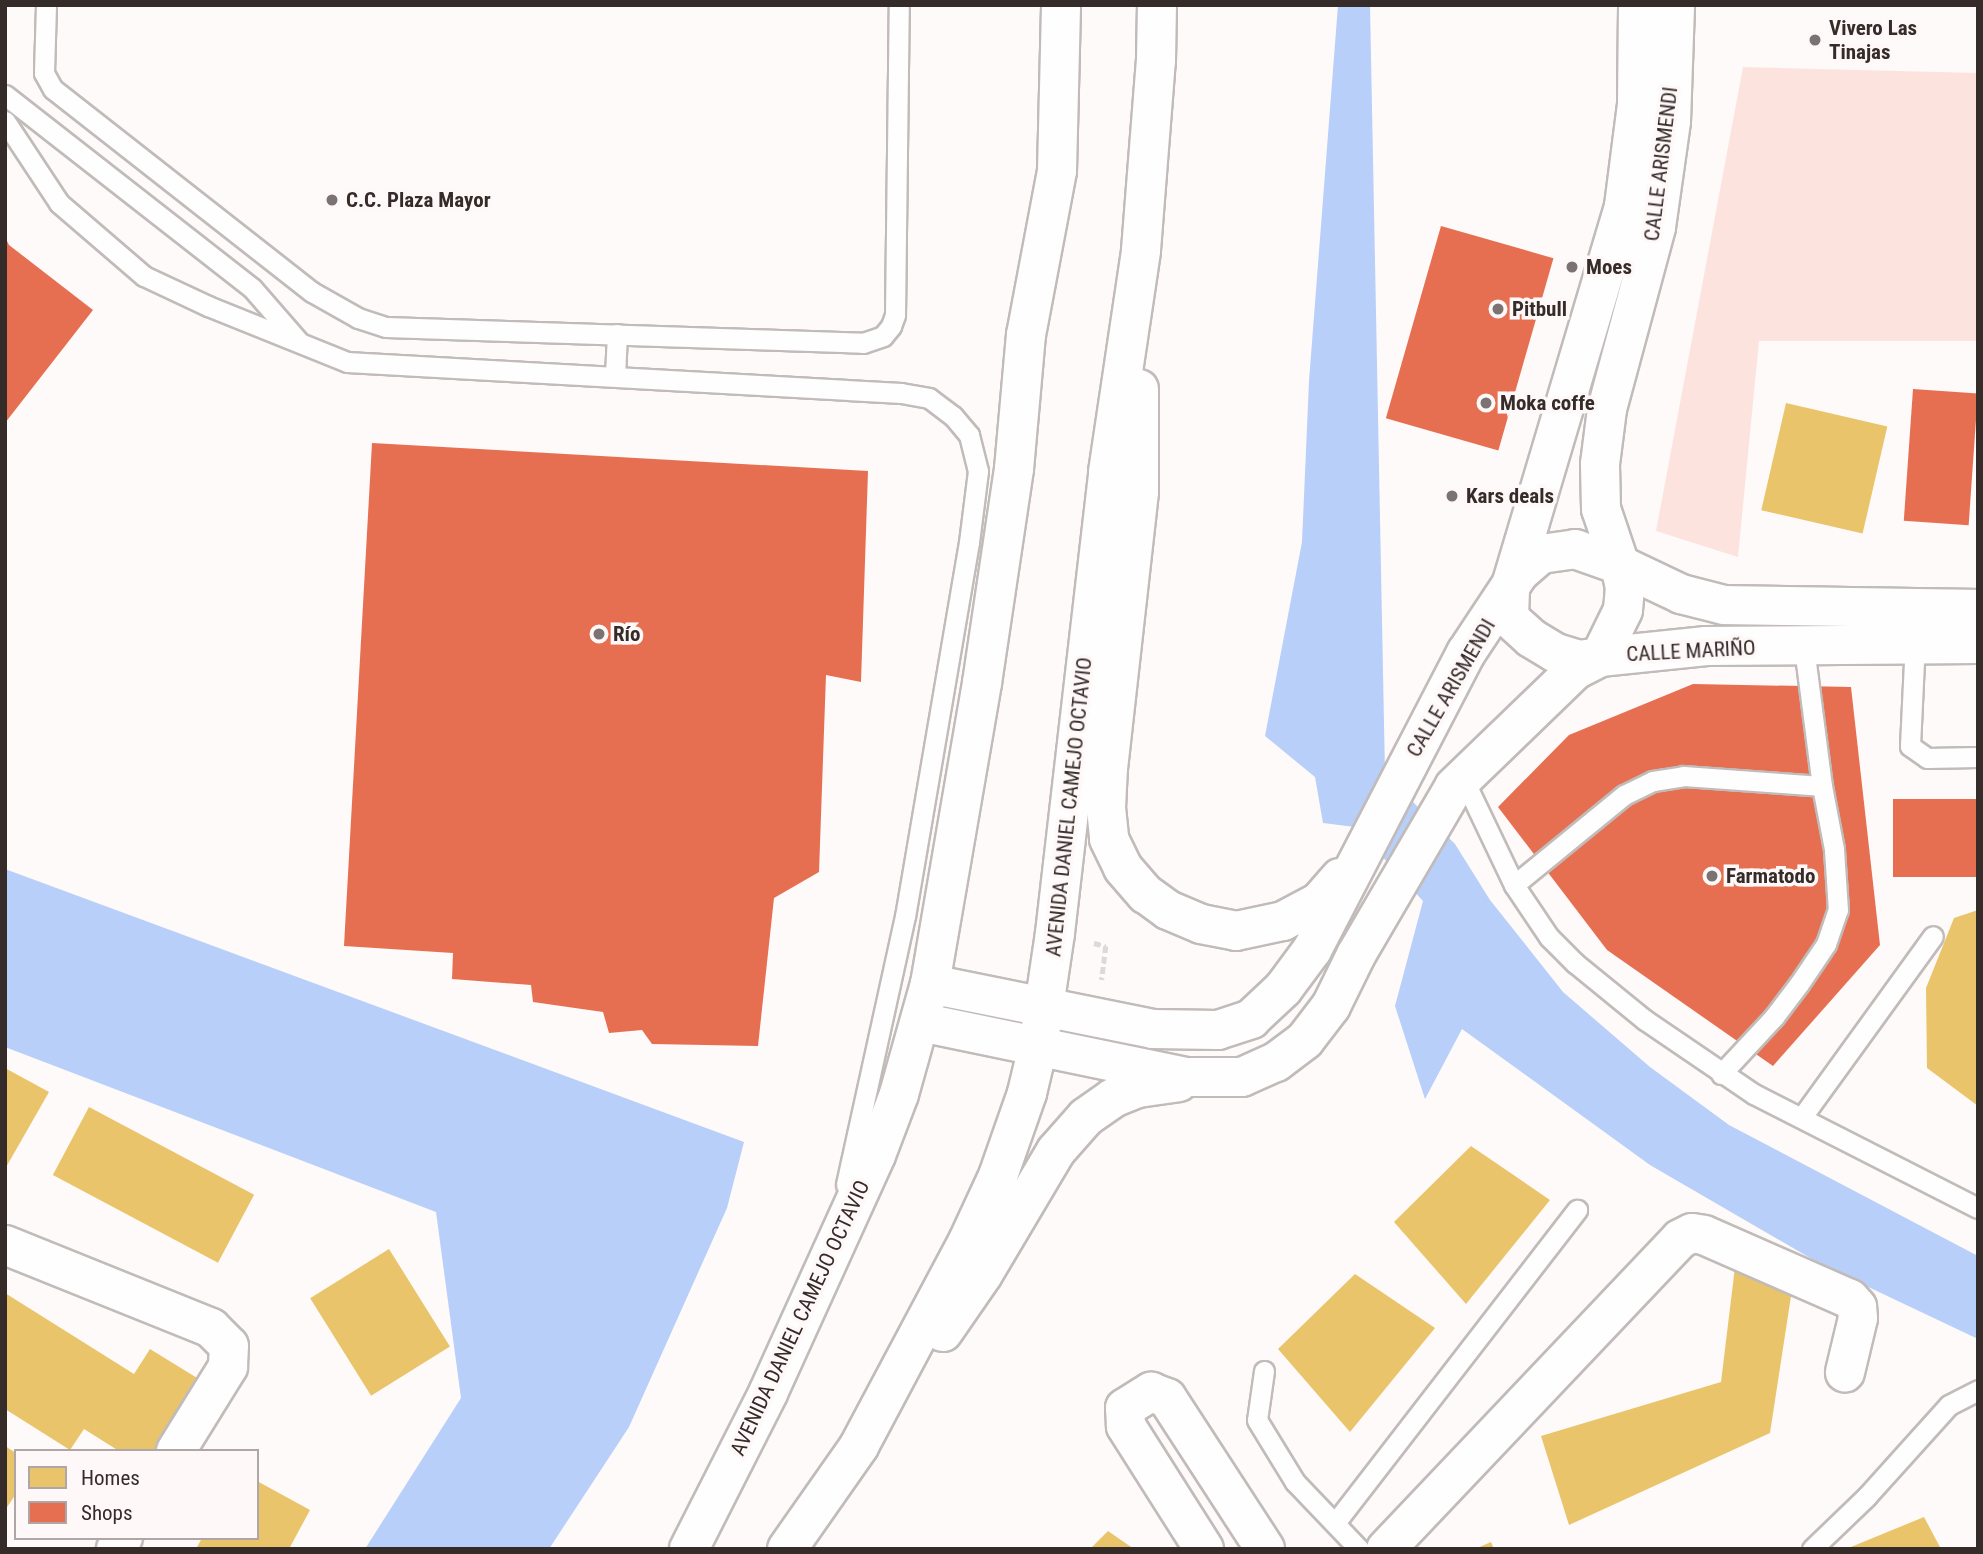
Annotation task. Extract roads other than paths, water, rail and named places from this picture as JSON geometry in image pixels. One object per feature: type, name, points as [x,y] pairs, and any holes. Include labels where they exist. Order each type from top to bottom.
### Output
[{"type":"street","name":"AVENIDA DANIEL CAMEJO OCTAVIO","points":[[689,1549],[768,1392],[876,1155],[899,1094],[930,984],[982,683],[1014,470],[1026,335],[1057,171],[1061,5]]},
{"type":"street","name":"AVENIDA DANIEL CAMEJO OCTAVIO","points":[[787,1549],[859,1446],[968,1241],[998,1175],[1027,1093],[1046,1009],[1097,563],[1141,250],[1156,61],[1157,5]]},
{"type":"street","name":"CALLE ARISMENDI","points":[[930,984],[1153,1029],[1218,1030],[1251,1019],[1283,989],[1312,950],[1466,653],[1510,589],[1624,206],[1637,104],[1638,5]]},
{"type":"street","name":"CALLE ARISMENDI","points":[[1620,565],[1601,509],[1600,464],[1607,409],[1656,226],[1671,121],[1675,5]]},
{"type":"street","points":[[1131,318],[1138,375],[1139,492],[1108,767],[1106,808],[1109,839],[1123,868],[1146,894],[1168,910],[1201,924],[1236,931],[1283,920],[1318,902],[1358,859]]},
{"type":"street","points":[[1575,549],[1620,565],[1625,588],[1623,610],[1600,657],[1579,660],[1556,653],[1531,638],[1509,618],[1510,589],[1519,573],[1541,554],[1575,549]]},
{"type":"street","name":"CALLE MARIÑO","points":[[1620,565],[1681,594],[1713,602],[1804,607],[1916,627],[1978,644]]},
{"type":"street","name":"CALLE MARIÑO","points":[[1199,1079],[1242,1077],[1276,1062],[1305,1040],[1331,1006],[1356,955],[1459,782],[1575,670],[1600,657],[1706,646],[1803,646],[1916,627],[1978,610]]},
{"type":"street","points":[[920,1022],[1199,1079]]},
{"type":"street","points":[[859,1446],[983,1274],[1056,1151],[1086,1117],[1113,1098],[1138,1088],[1199,1079]]},
{"type":"street","points":[[1386,1549],[1680,1239],[1692,1233],[1704,1235],[1850,1299],[1857,1307],[1858,1318],[1844,1372]]},
{"type":"street","points":[[5,1245],[211,1328],[229,1346],[228,1367],[177,1449]]},
{"type":"street","points":[[1204,1549],[1126,1426],[1125,1408],[1151,1392],[1167,1398],[1265,1549]]},
{"type":"lane","points":[[46,5],[44,73],[53,89],[332,306],[386,327],[863,343],[883,336],[891,327],[895,315],[899,5]]},
{"type":"lane","points":[[5,94],[252,288],[301,344]]},
{"type":"lane","points":[[5,121],[59,203],[144,276],[347,362],[615,376],[798,390],[901,393],[929,398],[953,415],[969,435],[978,471],[905,916],[830,1255]]},
{"type":"lane","points":[[615,376],[617,334]]},
{"type":"lane","points":[[1721,1074],[1774,1017],[1799,984],[1826,944],[1838,910],[1834,849],[1822,786],[1803,646],[1804,607]]},
{"type":"lane","points":[[1916,627],[1910,746],[1927,758],[1978,757]]},
{"type":"lane","points":[[1514,885],[1624,795],[1653,781],[1684,776],[1822,786]]},
{"type":"lane","points":[[1459,782],[1514,885],[1549,937],[1575,963],[1644,1020],[1754,1094],[1978,1208]]},
{"type":"lane","points":[[1802,1117],[1933,936]]},
{"type":"lane","points":[[1335,1523],[1577,1210]]},
{"type":"lane","points":[[1264,1371],[1258,1420],[1295,1482],[1359,1549]]},
{"type":"lane","points":[[1812,1549],[1867,1496],[1949,1405],[1978,1390]]},
{"type":"water","points":[[1338,5],[1370,5],[1385,774],[1455,844],[1490,900],[1563,992],[1650,1067],[1729,1125],[1978,1256],[1978,1339],[1824,1266],[1650,1165],[1462,1029],[1425,1099],[1395,1006],[1423,901],[1355,827],[1323,823],[1315,777],[1265,736],[1302,542],[1309,381]]},
{"type":"water","points":[[5,869],[744,1142],[727,1208],[629,1427],[549,1549],[365,1549],[461,1398],[436,1212],[5,1047]]},
{"type":"place","name":"Vivero Las Tinajas","points":[[1815,40]]},
{"type":"place","name":"C.C. Plaza Mayor","points":[[332,200]]},
{"type":"place","name":"Moes","points":[[1572,267]]},
{"type":"place","name":"Pitbull","points":[[1498,309]]},
{"type":"place","name":"Moka coffe","points":[[1486,403]]},
{"type":"place","name":"Kars deals","points":[[1452,496]]},
{"type":"place","name":"Río","points":[[599,634]]},
{"type":"place","name":"Farmatodo","points":[[1712,876]]}]
